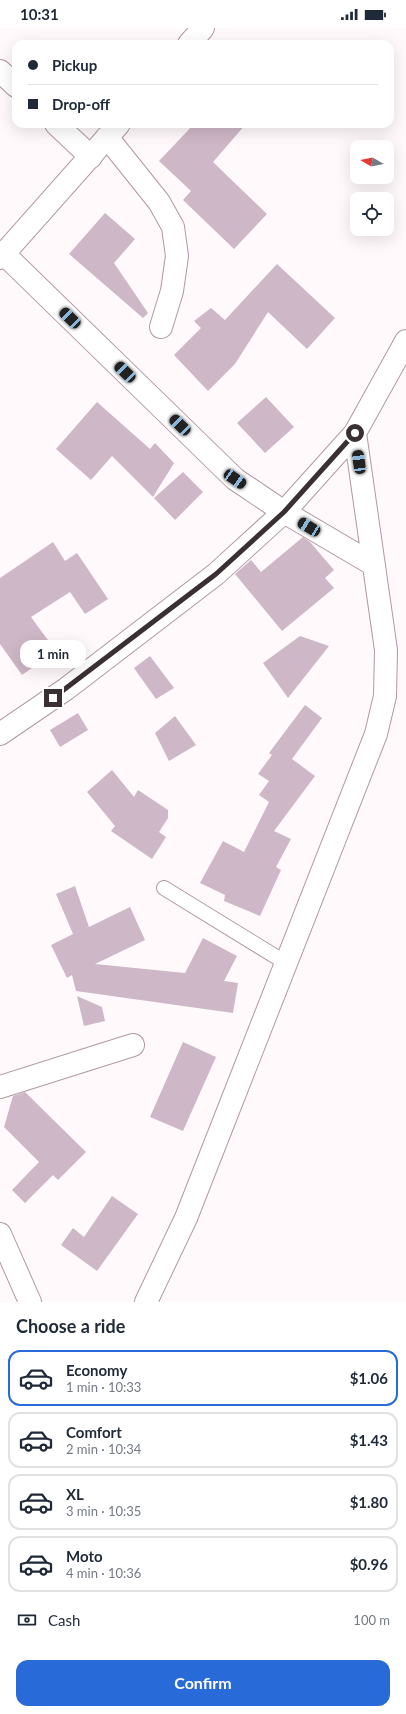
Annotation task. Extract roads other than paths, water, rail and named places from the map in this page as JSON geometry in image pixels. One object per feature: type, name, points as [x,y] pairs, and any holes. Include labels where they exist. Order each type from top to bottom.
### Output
[{"type":"street","points":[[192,40],[203,28]]},
{"type":"street","points":[[0,71],[12,82]]},
{"type":"street","points":[[60,128],[91,157]]},
{"type":"street","points":[[161,327],[172,291],[177,256],[173,227],[159,202],[113,131],[2,256],[235,479],[284,512],[374,565]]},
{"type":"street","points":[[0,734],[66,689],[216,574],[284,512],[355,433],[406,341]]},
{"type":"street","points":[[146,1302],[186,1218],[376,734],[385,696],[386,650],[355,433]]},
{"type":"street","points":[[0,1087],[133,1045]]},
{"type":"street","points":[[0,1234],[30,1302]]},
{"type":"lane","points":[[164,888],[286,963]]}]
